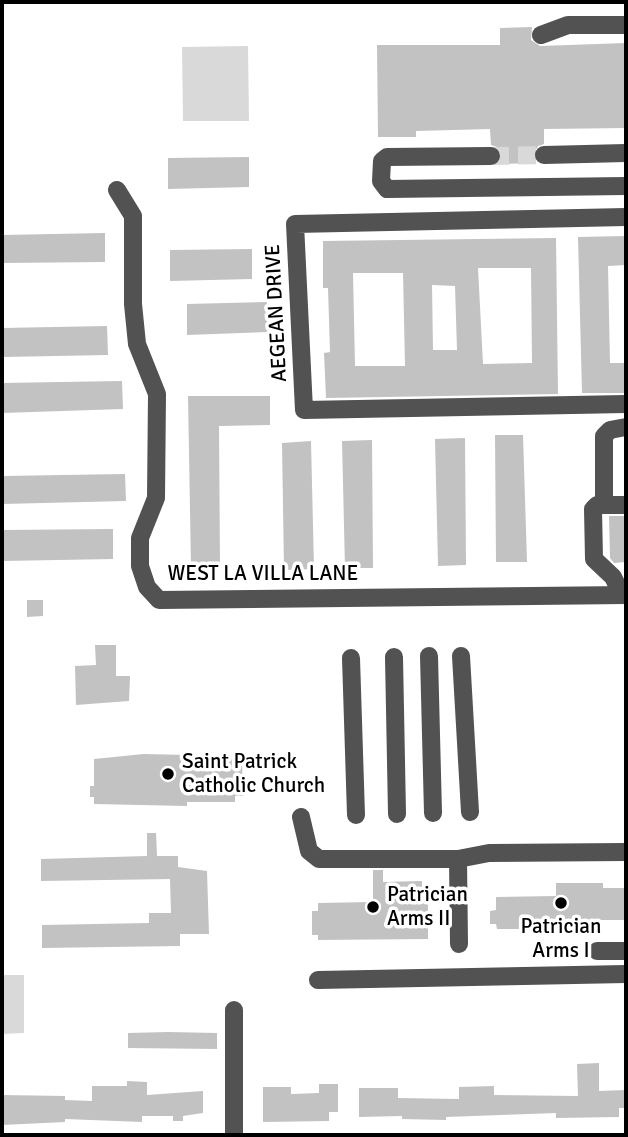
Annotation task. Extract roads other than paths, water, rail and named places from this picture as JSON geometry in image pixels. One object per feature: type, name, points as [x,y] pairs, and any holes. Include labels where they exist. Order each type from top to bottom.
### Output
[{"type":"street","points":[[541,35],[568,25],[626,25]]},
{"type":"street","points":[[559,187],[551,155],[626,153]]},
{"type":"street","points":[[479,188],[485,156],[387,157],[382,161],[381,181],[387,189],[479,188],[559,187],[626,186]]},
{"type":"street","name":"WEST LA VILLA LANE","points":[[117,190],[133,216],[133,303],[137,344],[157,394],[156,498],[141,538],[140,566],[147,587],[159,600],[624,595]]},
{"type":"street","name":"AEGEAN DRIVE","points":[[626,217],[295,223],[304,410],[626,404]]},
{"type":"street","points":[[604,498],[604,436],[610,430],[626,427]]},
{"type":"street","points":[[624,595],[613,577],[594,559],[593,509],[597,505],[626,505]]},
{"type":"street","points":[[429,656],[433,813]]},
{"type":"street","points":[[461,656],[470,812]]},
{"type":"street","points":[[394,657],[397,814]]},
{"type":"street","points":[[351,659],[356,815]]},
{"type":"street","points":[[301,817],[309,851],[319,859],[458,859],[489,853],[626,852]]},
{"type":"street","points":[[458,859],[459,944]]},
{"type":"street","points":[[597,951],[626,951]]},
{"type":"street","points":[[318,980],[626,974]]},
{"type":"street","points":[[234,1010],[234,1135]]},
{"type":"tunnel","points":[[491,156],[544,155]]},
{"type":"place","name":"Saint Patrick Catholic Church","points":[[168,774]]},
{"type":"place","name":"Patrician Arms I","points":[[561,903]]},
{"type":"place","name":"Patrician Arms II","points":[[373,907]]}]
